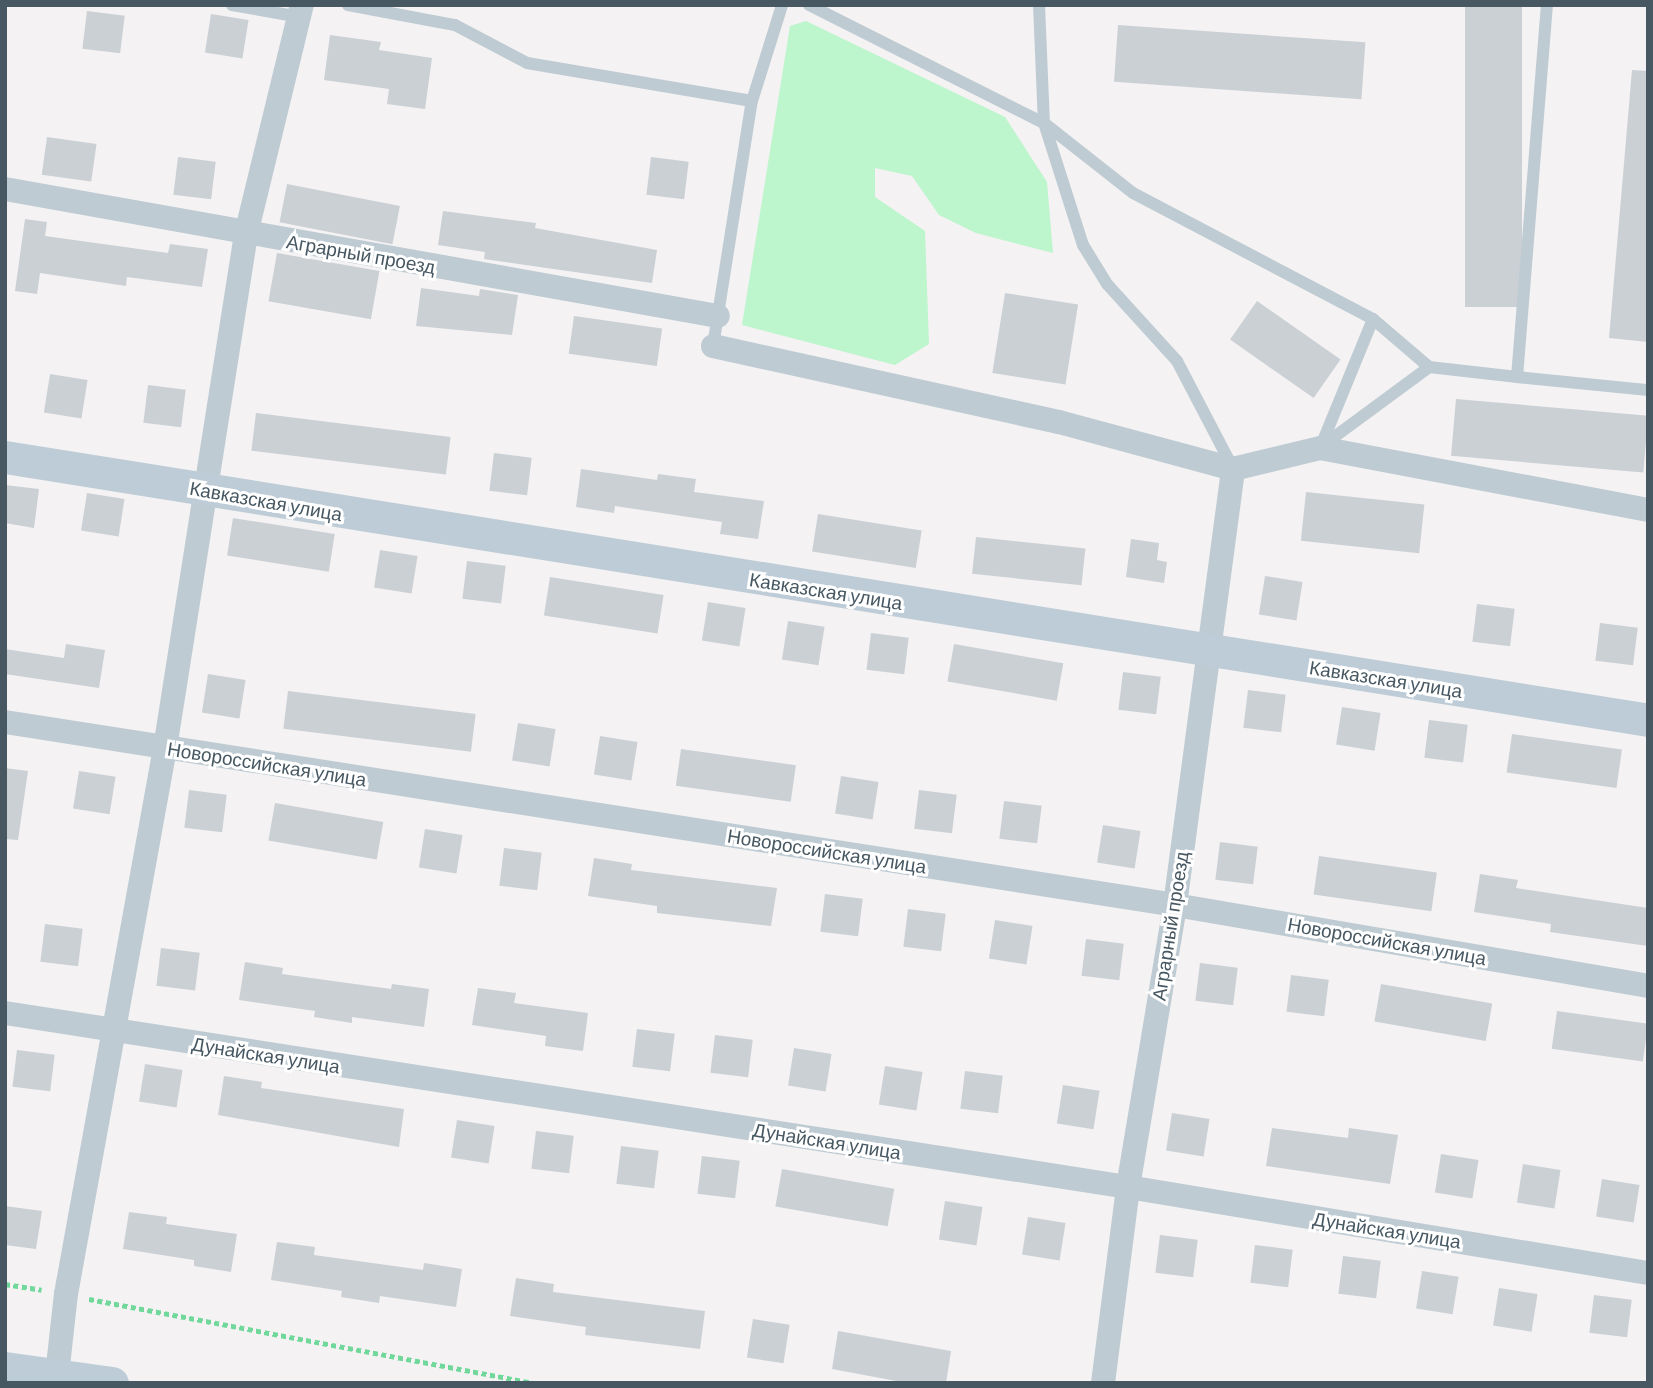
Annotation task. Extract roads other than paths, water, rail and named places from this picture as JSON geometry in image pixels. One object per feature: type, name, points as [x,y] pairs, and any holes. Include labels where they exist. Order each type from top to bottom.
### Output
[{"type":"street","points":[[57,1375],[66,1294],[165,748],[246,234],[301,11]]},
{"type":"street","name":"Аграрный проезд","points":[[5,189],[718,316]]},
{"type":"street","points":[[713,346],[1059,422],[1233,469],[1320,448],[1648,510]]},
{"type":"street","name":"Кавказская улица","points":[[5,457],[1648,720]]},
{"type":"street","name":"Аграрный проезд","points":[[1103,1383],[1128,1187],[1175,905],[1233,469]]},
{"type":"street","name":"Новороссийская улица","points":[[5,722],[1175,905],[1648,986]]},
{"type":"street","name":"Дунайская улица","points":[[5,1013],[1128,1187],[1648,1273]]},
{"type":"street","points":[[5,1368],[112,1383]]},
{"type":"lane","points":[[232,5],[301,11]]},
{"type":"lane","points":[[348,5],[455,25],[527,63],[752,102]]},
{"type":"lane","points":[[713,346],[752,102],[782,5]]},
{"type":"lane","points":[[809,5],[1044,123],[1133,193],[1373,319],[1429,367],[1648,390]]},
{"type":"lane","points":[[1039,5],[1044,123],[1083,245],[1107,284],[1177,361],[1233,469]]},
{"type":"lane","points":[[1517,377],[1547,5]]},
{"type":"lane","points":[[1320,448],[1373,319]]},
{"type":"lane","points":[[1320,448],[1429,367]]}]
